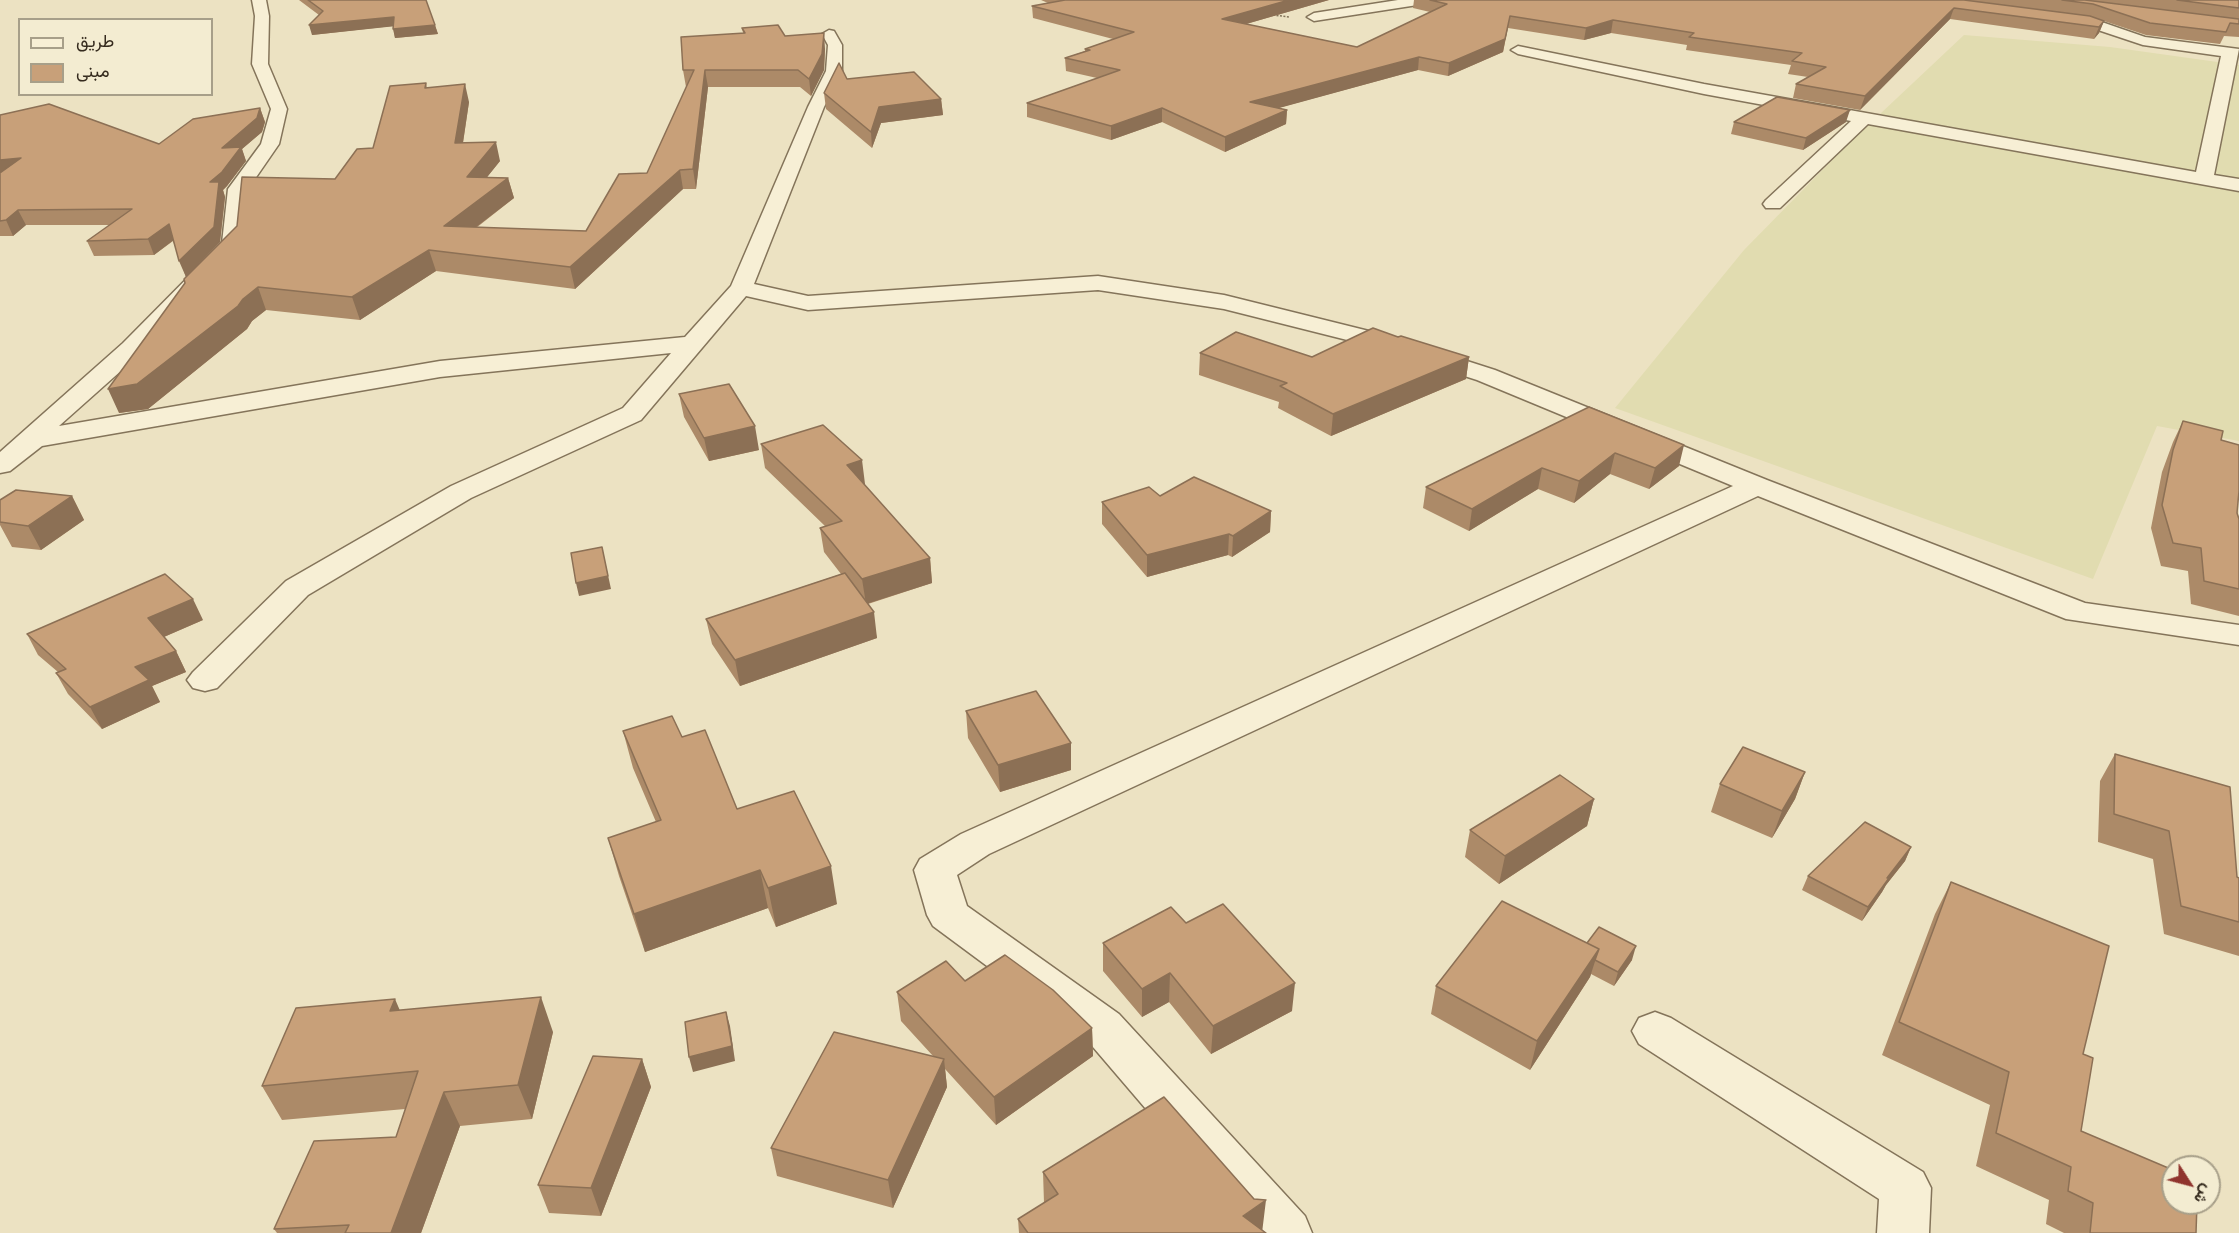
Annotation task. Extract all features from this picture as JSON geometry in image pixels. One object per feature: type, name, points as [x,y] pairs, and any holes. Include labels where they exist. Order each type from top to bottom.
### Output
[{"type":"street","points":[[28,440],[132,348],[232,245],[237,189],[270,144],[279,109],[260,64],[262,16],[259,0]]},
{"type":"street","points":[[1314,17],[1424,0]]},
{"type":"street","points":[[2088,22],[2095,8]]},
{"type":"street","points":[[2042,16],[2088,22],[2143,41],[2234,54],[2204,178]]},
{"type":"street","points":[[205,680],[297,588],[461,492],[632,414],[741,288],[816,107],[834,71],[835,45],[829,34]]},
{"type":"street","points":[[1518,50],[1704,89],[2239,185]]},
{"type":"street","points":[[1773,204],[1863,118]]},
{"type":"street","points":[[741,288],[808,303],[1098,283],[1224,302],[1380,341],[1486,375],[1757,486],[2078,612],[2239,635]]},
{"type":"street","points":[[28,440],[440,369],[693,344]]},
{"type":"street","points":[[0,465],[32,441],[28,440]]},
{"type":"street","points":[[1286,1233],[1103,1028],[948,915],[935,870],[975,844],[1757,486]]},
{"type":"street","points":[[1655,1031],[1905,1188],[1903,1233]]},
{"type":"shaded area","points":[[1964,35],[2110,47],[2239,65],[2239,441],[2157,426],[2093,579],[1615,408],[1744,250],[1846,146]]},
{"type":"building","points":[[308,0],[426,0],[435,25],[393,29],[394,17],[309,25],[323,11]]},
{"type":"building","points":[[1065,0],[1289,0],[1222,19],[1357,47],[1447,4],[1430,0],[1964,0],[2090,16],[2104,21],[2099,27],[1954,8],[1865,96],[1796,84],[1826,67],[1792,61],[1802,53],[1689,37],[1694,33],[1613,20],[1586,28],[1510,16],[1505,39],[1449,63],[1419,57],[1250,102],[1287,110],[1225,137],[1162,108],[1111,126],[1027,103],[1120,70],[1065,58],[1134,32],[1032,6]]},
{"type":"building","points":[[2062,0],[2085,0],[2239,19],[2239,24],[2230,23],[2226,32],[2150,23],[2093,4]]},
{"type":"building","points":[[2177,0],[2239,0],[2239,8]]},
{"type":"building","points":[[778,25],[785,36],[824,33],[822,54],[809,79],[798,70],[705,70],[693,169],[680,170],[570,267],[429,250],[352,297],[258,287],[238,306],[137,384],[108,389],[185,283],[184,279],[237,226],[242,177],[335,179],[357,149],[373,148],[390,86],[426,83],[425,88],[465,84],[455,143],[496,142],[467,177],[508,178],[444,226],[586,231],[619,174],[647,173],[694,70],[683,70],[681,37],[745,33],[742,28]]},
{"type":"building","points":[[839,63],[847,79],[914,72],[941,99],[879,107],[871,132],[824,93]]},
{"type":"building","points":[[1777,97],[1850,110],[1806,138],[1734,122]]},
{"type":"building","points":[[49,104],[159,144],[193,119],[260,108],[257,118],[222,148],[241,147],[222,172],[210,182],[219,182],[214,227],[179,261],[169,224],[148,239],[87,241],[132,209],[18,210],[6,220],[0,221],[0,173],[21,158],[0,160],[0,115]]},
{"type":"building","points":[[1373,328],[1469,357],[1333,414],[1280,386],[1287,383],[1200,353],[1236,332],[1312,357]]},
{"type":"building","points":[[729,384],[755,426],[704,438],[679,394]]},
{"type":"building","points":[[1589,407],[1684,445],[1655,468],[1615,453],[1579,481],[1542,468],[1472,509],[1426,487]]},
{"type":"building","points":[[2183,421],[2223,431],[2221,440],[2239,445],[2237,513],[2239,519],[2239,589],[2204,581],[2201,548],[2173,543],[2162,505],[2173,450]]},
{"type":"building","points":[[823,425],[862,460],[847,465],[930,558],[862,579],[820,528],[842,521],[761,444]]},
{"type":"building","points":[[1194,477],[1271,511],[1233,536],[1229,534],[1147,555],[1102,502],[1149,487],[1160,496]]},
{"type":"building","points":[[16,490],[72,496],[28,526],[0,522],[0,500]]},
{"type":"building","points":[[602,547],[608,576],[576,583],[571,553]]},
{"type":"building","points":[[845,573],[874,612],[735,660],[706,619]]},
{"type":"building","points":[[165,574],[193,599],[148,618],[176,651],[135,667],[149,680],[90,707],[56,673],[66,669],[27,634]]},
{"type":"building","points":[[1036,691],[1071,743],[998,765],[966,711]]},
{"type":"building","points":[[672,716],[682,737],[705,730],[737,809],[794,791],[831,866],[768,888],[760,870],[634,914],[608,838],[661,820],[623,731]]},
{"type":"building","points":[[1743,747],[1805,772],[1782,811],[1720,784]]},
{"type":"building","points":[[2115,754],[2230,787],[2237,877],[2239,878],[2239,922],[2181,906],[2169,831],[2114,814]]},
{"type":"building","points":[[1560,775],[1594,799],[1505,856],[1470,830]]},
{"type":"building","points":[[1865,822],[1911,847],[1868,907],[1808,876]]},
{"type":"building","points":[[1951,882],[2109,946],[2083,1054],[2093,1058],[2081,1131],[2161,1165],[2161,1215],[2197,1215],[2196,1233],[2090,1233],[2093,1203],[2068,1191],[2071,1167],[1996,1133],[2009,1072],[1899,1022]]},
{"type":"building","points":[[1502,901],[1599,949],[1537,1041],[1436,986]]},
{"type":"building","points":[[1223,904],[1295,983],[1213,1026],[1170,973],[1142,989],[1103,943],[1171,907],[1186,923]]},
{"type":"building","points":[[1599,927],[1636,946],[1618,972],[1595,960],[1599,949],[1587,943]]},
{"type":"building","points":[[1005,955],[1053,990],[1092,1028],[994,1097],[897,992],[946,961],[965,981]]},
{"type":"building","points":[[541,997],[518,1085],[444,1092],[391,1233],[345,1233],[349,1225],[274,1229],[314,1141],[396,1137],[418,1071],[262,1086],[296,1008],[395,999],[390,1011]]},
{"type":"building","points":[[726,1012],[732,1046],[689,1057],[685,1022]]},
{"type":"building","points":[[834,1032],[944,1059],[888,1180],[771,1148]]},
{"type":"building","points":[[593,1056],[642,1059],[591,1188],[538,1185]]},
{"type":"building","points":[[1164,1097],[1254,1199],[1266,1200],[1243,1216],[1266,1233],[1028,1233],[1018,1219],[1058,1194],[1043,1172]]}]
